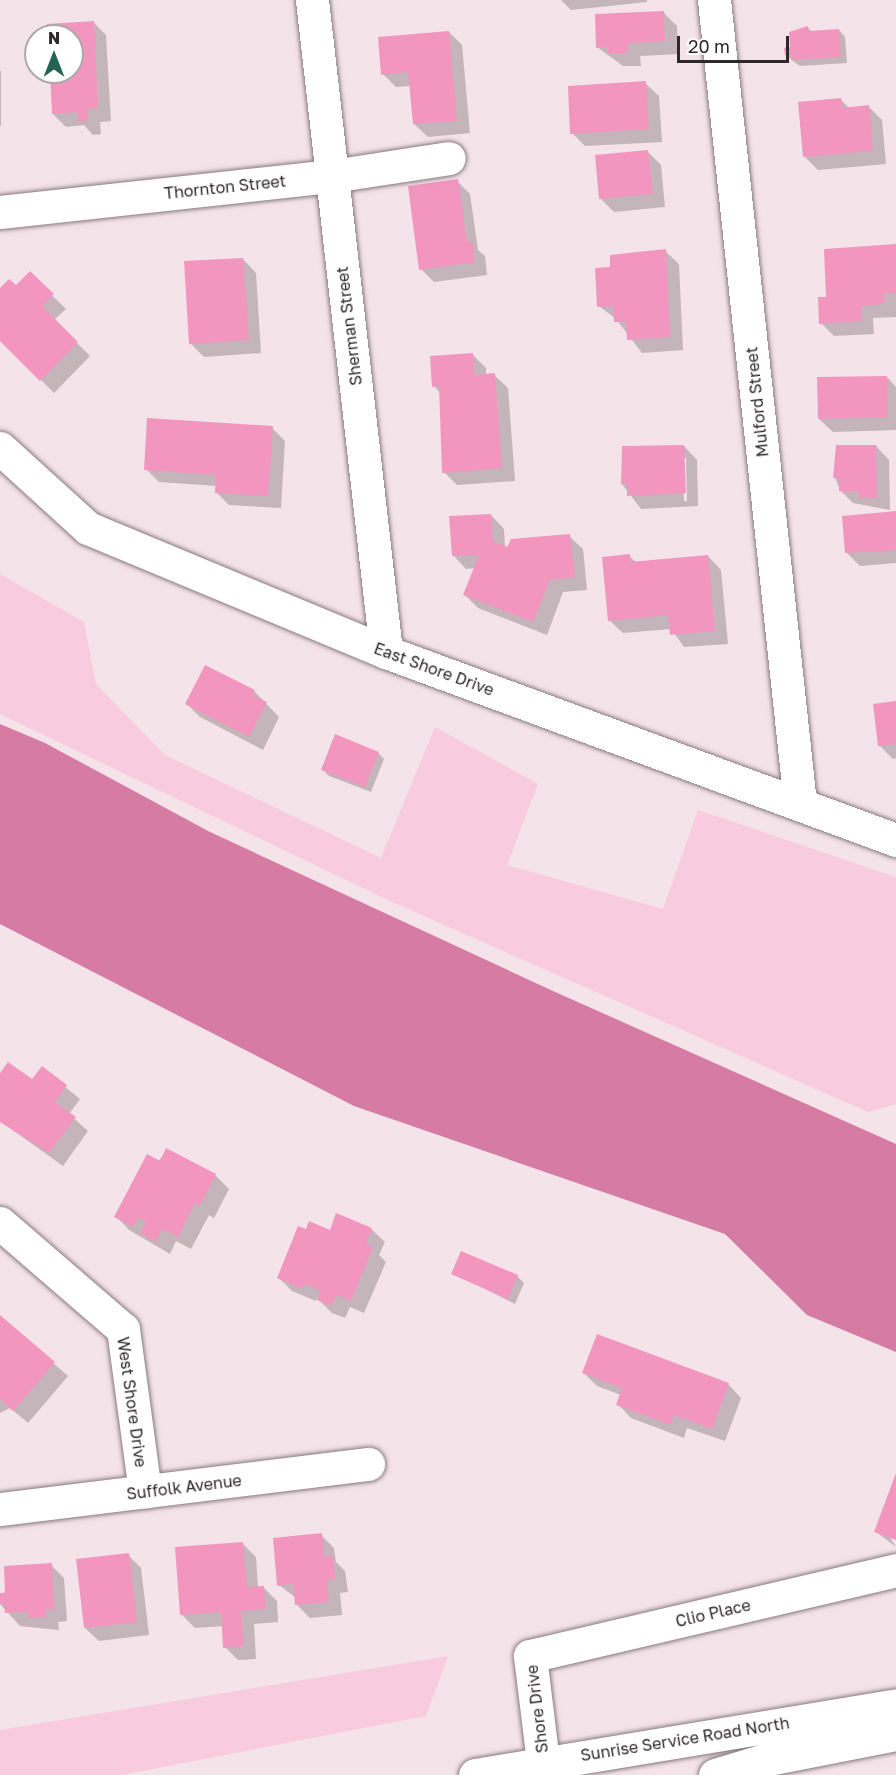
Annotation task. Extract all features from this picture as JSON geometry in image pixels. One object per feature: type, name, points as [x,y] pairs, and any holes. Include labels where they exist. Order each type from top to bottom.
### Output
[{"type":"main road","name":"Sherman Street","points":[[312,0],[386,652]]},
{"type":"main road","name":"Mulford Street","points":[[714,0],[800,803]]},
{"type":"main road","name":"Thornton Street","points":[[0,212],[332,176],[449,158]]},
{"type":"main road","name":"East Shore Drive","points":[[0,448],[88,528],[386,652],[896,840]]},
{"type":"main road","name":"West Shore Drive","points":[[0,1223],[123,1329],[145,1492]]},
{"type":"main road","name":"Suffolk Avenue","points":[[0,1509],[368,1464]]},
{"type":"main road","name":"Clio Place","points":[[530,1656],[896,1570]]},
{"type":"main road","name":"Shore Drive","points":[[530,1656],[543,1762]]},
{"type":"main road","name":"Sunrise Service Road North","points":[[475,1775],[896,1705]]},
{"type":"main road","points":[[715,1775],[768,1759],[896,1734]]},
{"type":"shaded area","points":[[0,574],[84,622],[96,684],[165,755],[381,858],[435,727],[538,784],[507,865],[663,909],[698,810],[896,877],[896,1104],[868,1112],[392,902],[0,714]]},
{"type":"shaded area","points":[[0,724],[45,743],[210,832],[553,991],[896,1144],[896,1352],[807,1315],[725,1234],[354,1106],[0,924]]},
{"type":"shaded area","points":[[448,1656],[426,1716],[121,1775],[0,1775],[0,1730]]},
{"type":"building","points":[[664,11],[665,41],[628,43],[628,53],[608,53],[608,47],[596,48],[595,14]]},
{"type":"building","points":[[94,21],[98,108],[88,109],[88,121],[78,122],[77,112],[52,114],[51,84],[84,84],[84,24],[47,24]]},
{"type":"building","points":[[808,26],[809,31],[839,29],[841,57],[792,60],[791,55],[785,55],[784,48],[790,47],[789,32]]},
{"type":"building","points":[[449,31],[457,121],[413,124],[408,72],[381,75],[378,37]]},
{"type":"building","points":[[646,81],[649,129],[570,134],[568,86]]},
{"type":"building","points":[[841,98],[842,108],[869,105],[873,151],[803,157],[798,102]]},
{"type":"building","points":[[648,150],[653,194],[599,199],[595,155]]},
{"type":"building","points":[[458,179],[467,242],[472,241],[475,262],[419,270],[408,186]]},
{"type":"building","points":[[896,244],[896,293],[883,294],[883,304],[861,306],[862,321],[819,324],[818,297],[826,297],[824,249]]},
{"type":"building","points":[[666,249],[670,337],[627,340],[626,322],[614,322],[613,306],[597,307],[595,268],[610,267],[610,255]]},
{"type":"building","points":[[243,258],[249,340],[189,344],[184,261]]},
{"type":"building","points":[[30,271],[54,294],[42,306],[78,342],[40,381],[0,341],[0,288],[9,279],[16,285]]},
{"type":"building","points":[[473,353],[474,375],[495,373],[502,468],[442,473],[439,386],[432,387],[430,356]]},
{"type":"building","points":[[887,376],[888,417],[818,419],[817,377]]},
{"type":"building","points":[[147,418],[273,426],[268,496],[215,493],[216,475],[144,470]]},
{"type":"building","points":[[684,445],[686,493],[627,496],[627,484],[621,484],[622,446]]},
{"type":"building","points":[[836,445],[876,445],[877,498],[859,498],[859,491],[839,491],[839,478],[833,478]]},
{"type":"building","points":[[896,511],[896,550],[845,553],[842,516]]},
{"type":"building","points":[[491,514],[493,541],[507,547],[511,539],[570,534],[575,577],[550,580],[533,622],[463,595],[479,555],[452,556],[449,516]]},
{"type":"building","points":[[630,554],[630,562],[708,555],[715,631],[670,635],[668,615],[608,621],[602,557]]},
{"type":"building","points":[[205,665],[255,690],[252,695],[267,702],[249,737],[185,704]]},
{"type":"building","points":[[896,701],[896,744],[878,746],[873,704]]},
{"type":"building","points":[[335,734],[379,752],[365,787],[321,770]]},
{"type":"building","points":[[8,1062],[32,1079],[42,1066],[67,1085],[55,1102],[76,1117],[49,1153],[0,1122],[0,1073]]},
{"type":"building","points":[[166,1148],[216,1174],[200,1206],[195,1203],[178,1237],[162,1229],[156,1242],[140,1233],[146,1222],[138,1218],[133,1227],[114,1217],[147,1154],[160,1161]]},
{"type":"building","points":[[336,1213],[372,1228],[366,1244],[373,1247],[351,1301],[336,1295],[332,1306],[317,1300],[321,1291],[305,1284],[302,1289],[277,1278],[298,1226],[306,1229],[309,1221],[330,1230]]},
{"type":"building","points":[[461,1251],[518,1275],[508,1299],[451,1274]]},
{"type":"building","points":[[0,1315],[55,1362],[13,1411],[0,1399]]},
{"type":"building","points":[[597,1334],[729,1383],[712,1429],[674,1415],[671,1425],[616,1405],[622,1388],[582,1373]]},
{"type":"building","points":[[896,1473],[896,1540],[874,1532]]},
{"type":"building","points":[[322,1533],[324,1557],[333,1556],[335,1579],[327,1580],[329,1602],[295,1605],[293,1584],[277,1586],[273,1538]]},
{"type":"building","points":[[243,1542],[247,1587],[264,1586],[266,1609],[241,1611],[244,1646],[223,1648],[221,1612],[180,1615],[175,1547]]},
{"type":"building","points":[[129,1553],[137,1622],[84,1628],[76,1559]]},
{"type":"building","points":[[52,1563],[54,1609],[46,1609],[46,1617],[28,1618],[28,1612],[5,1613],[4,1604],[0,1604],[0,1593],[5,1593],[4,1566]]}]
